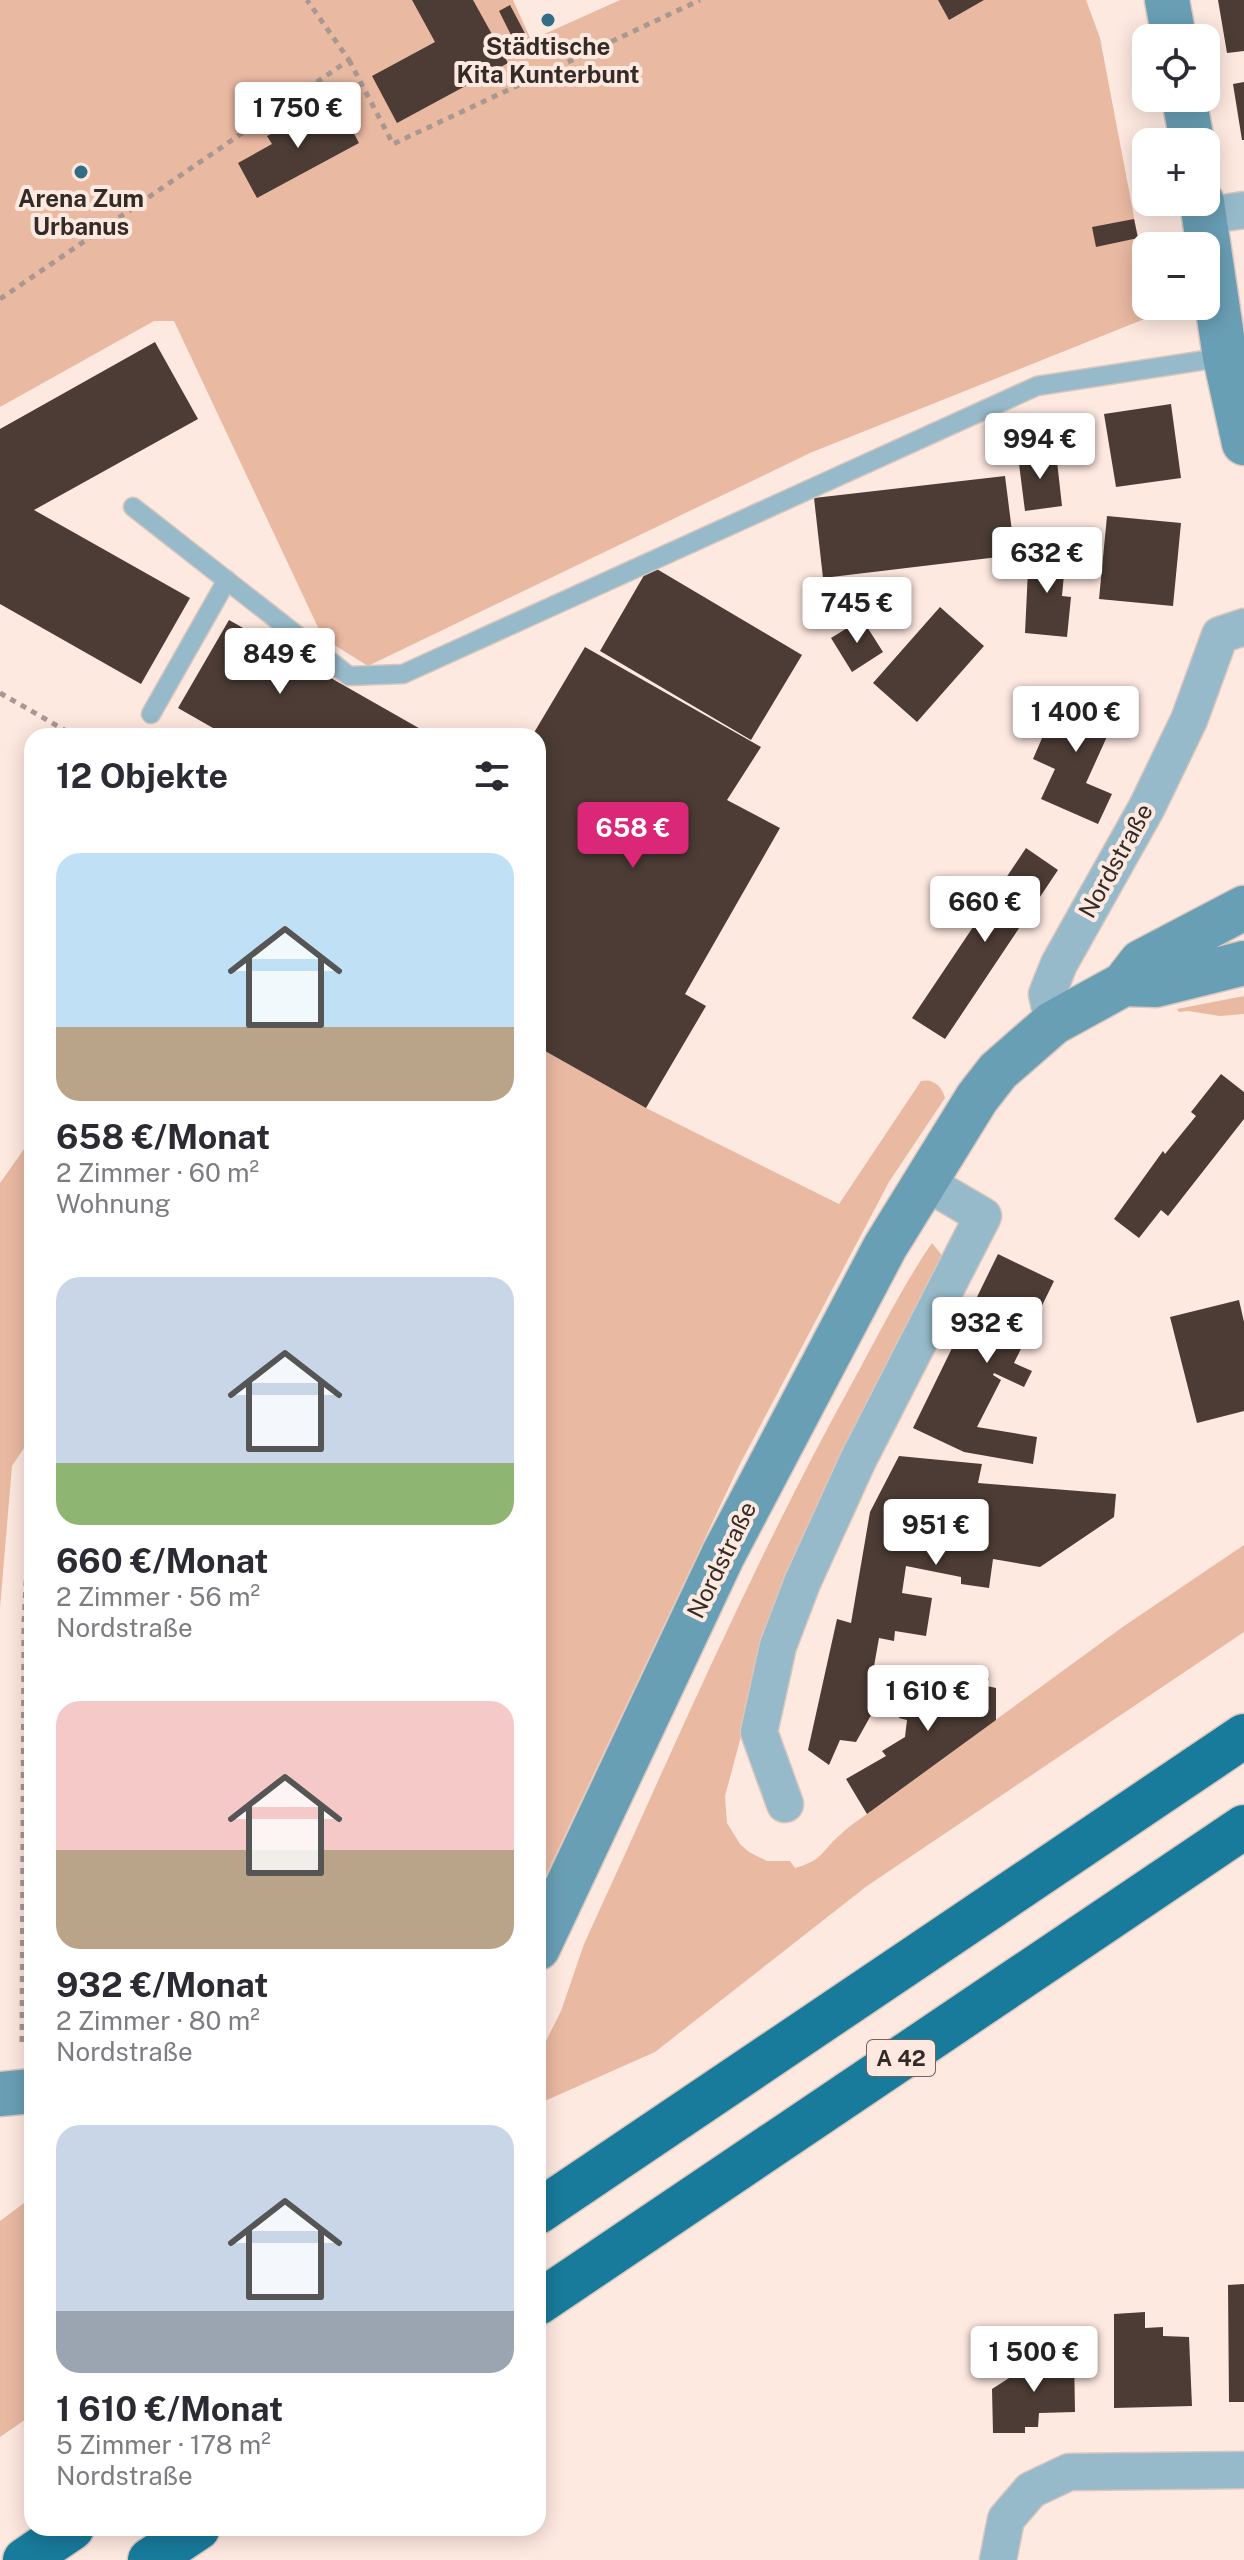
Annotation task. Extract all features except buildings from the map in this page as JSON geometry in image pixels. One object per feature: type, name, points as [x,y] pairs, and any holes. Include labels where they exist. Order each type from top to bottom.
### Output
[{"type":"highway","points":[[546,2207],[1244,1736]]},
{"type":"highway","name":"A 42","points":[[546,2298],[1244,1827]]},
{"type":"highway","points":[[25,2560],[60,2536]]},
{"type":"highway","points":[[150,2560],[186,2536]]},
{"type":"street","points":[[1167,0],[1171,24]]},
{"type":"street","points":[[1217,216],[1225,357],[1244,443]]},
{"type":"street","name":"Nordstraße","points":[[1053,1023],[1047,994],[1059,964],[1147,807],[1189,720],[1220,635],[1244,627]]},
{"type":"street","name":"Nordstraße","points":[[546,1931],[723,1555],[885,1247],[977,1098],[998,1071],[1053,1023],[1124,984],[1141,962],[1244,908]]},
{"type":"street","name":"Nordstraße","points":[[1124,984],[1156,985],[1244,963]]},
{"type":"street","points":[[785,1804],[759,1732],[778,1646],[802,1583],[858,1460],[983,1216],[925,1182]]},
{"type":"street","points":[[0,2094],[24,2092]]},
{"type":"street","points":[[998,2560],[1006,2519],[1031,2490],[1069,2472],[1244,2470]]},
{"type":"lane","points":[[133,507],[349,676],[403,674],[1037,386],[1225,357]]},
{"type":"lane","points":[[151,714],[227,580]]},
{"type":"path","points":[[307,0],[349,60],[393,144],[700,0]]},
{"type":"path","points":[[0,299],[349,60]]},
{"type":"path","points":[[0,693],[61,728]]},
{"type":"path","points":[[22,2042],[24,1622]]},
{"type":"shaded area","points":[[0,0],[513,0],[531,40],[620,0],[1086,0],[1100,38],[1137,232],[1132,232],[1132,320],[1142,320],[810,453],[368,666],[323,638],[174,321],[154,321],[0,407]]},
{"type":"shaded area","points":[[1244,996],[1244,1014],[1220,1016],[1179,1012],[1177,1009]]},
{"type":"shaded area","points":[[546,1052],[646,1108],[839,1204],[921,1081],[937,1084],[942,1090],[945,1098],[889,1182],[739,1466],[546,1875]]},
{"type":"shaded area","points":[[24,1149],[24,1448],[12,1466],[0,1608],[0,1183]]},
{"type":"shaded area","points":[[932,1243],[941,1254],[942,1269],[761,1662],[725,1796],[727,1823],[740,1844],[767,1861],[790,1861],[795,1868],[812,1862],[854,1823],[1124,1626],[1244,1545],[1244,1632],[867,1886],[655,2052],[546,2100],[546,2041],[561,2011],[584,1944],[779,1522]]},
{"type":"shaded area","points":[[24,2203],[24,2420],[0,2437],[0,2221]]},
{"type":"place","name":"Städtische Kita Kunterbunt","points":[[548,20]]},
{"type":"place","name":"Arena Zum Urbanus","points":[[81,172]]}]
